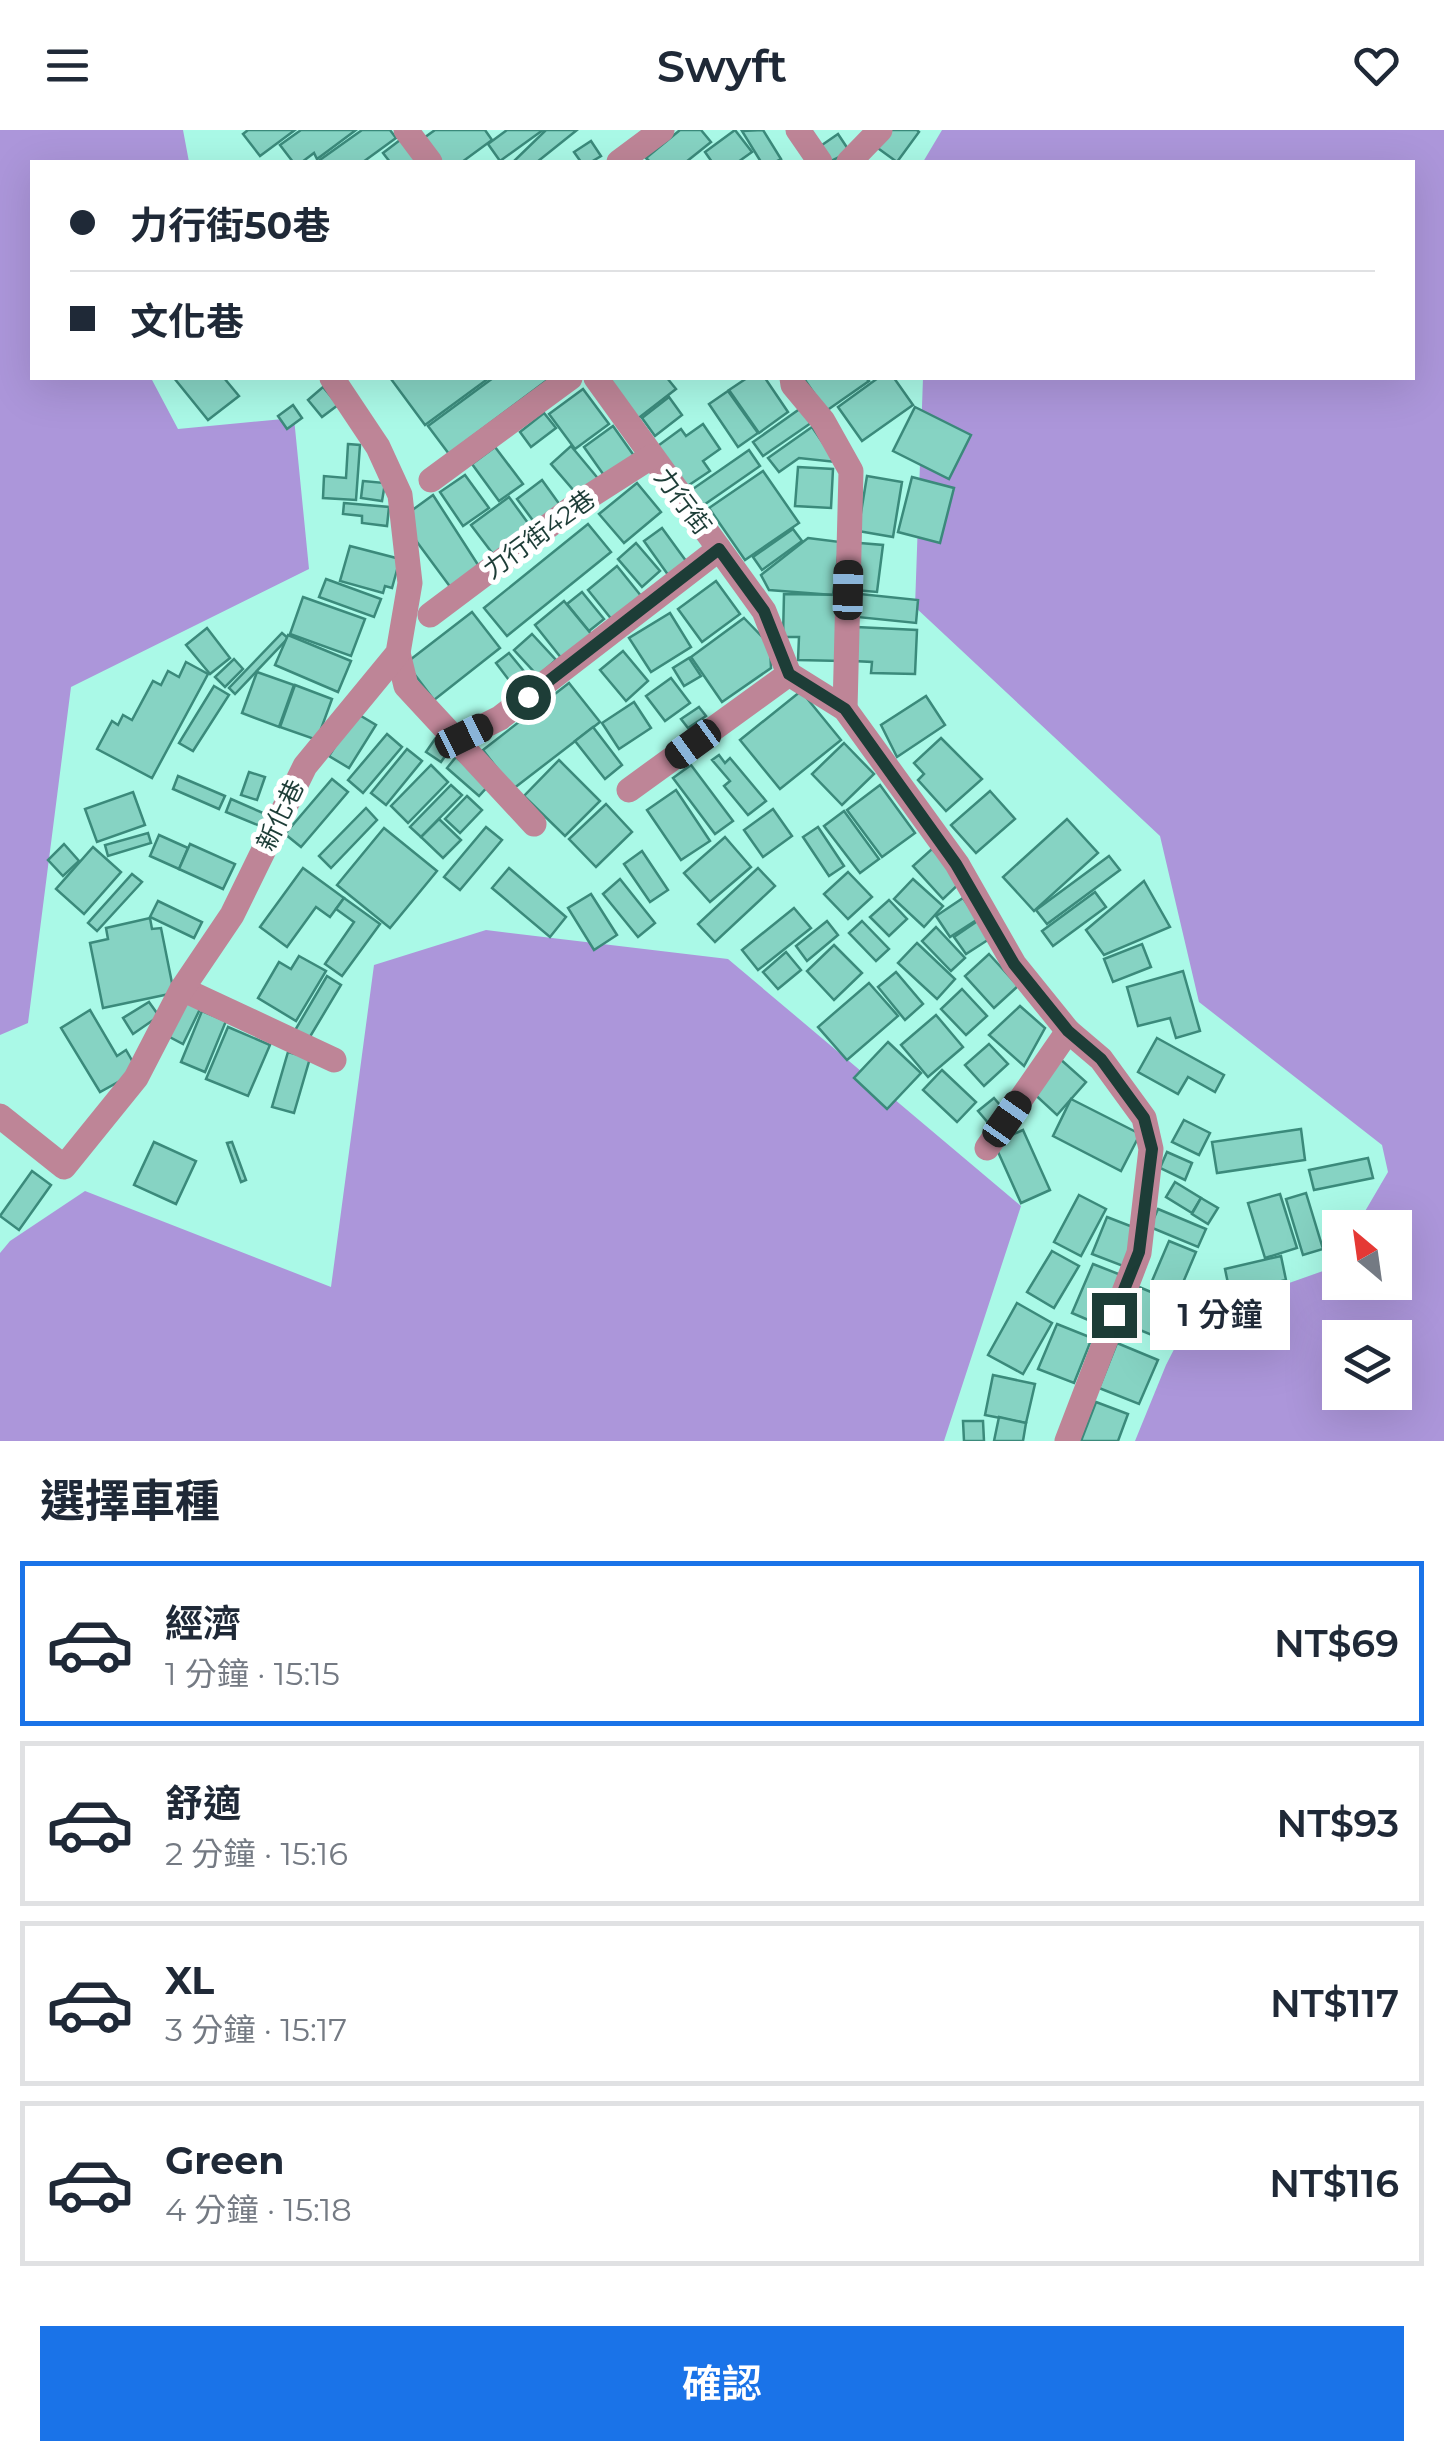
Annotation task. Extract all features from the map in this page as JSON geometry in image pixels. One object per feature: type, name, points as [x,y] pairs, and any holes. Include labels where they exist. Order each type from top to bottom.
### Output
[{"type":"street","points":[[406,130],[428,160]]},
{"type":"street","points":[[617,130],[632,159],[662,130]]},
{"type":"street","points":[[798,130],[819,160]]},
{"type":"street","points":[[851,160],[880,130]]},
{"type":"street","name":"新化巷","points":[[0,1116],[64,1168],[136,1078],[182,989],[232,914],[304,766],[398,652],[410,583],[400,495],[378,447],[337,380]]},
{"type":"street","points":[[431,480],[567,380]]},
{"type":"street","name":"力行街","points":[[597,380],[764,611],[789,674]]},
{"type":"street","points":[[792,380],[839,446],[850,470],[845,709]]},
{"type":"street","name":"力行街42巷","points":[[430,614],[579,503],[651,457]]},
{"type":"street","points":[[464,736],[500,718],[719,549]]},
{"type":"street","points":[[398,652],[406,686],[534,824]]},
{"type":"street","points":[[629,790],[789,674],[845,709],[956,864],[1014,964],[1068,1031],[1101,1059],[1144,1118],[1152,1149],[1139,1252],[1067,1441]]},
{"type":"street","points":[[182,989],[334,1060]]},
{"type":"street","points":[[987,1148],[1068,1031]]},
{"type":"shaded area","points":[[0,130],[183,130],[189,160],[30,160],[30,380],[152,380],[178,429],[294,418],[309,569],[71,687],[28,1023],[0,1035]]},
{"type":"shaded area","points":[[942,130],[1444,130],[1444,1441],[1135,1441],[1190,1318],[1322,1271],[1322,1300],[1412,1300],[1412,1210],[1366,1210],[1388,1172],[1382,1145],[1199,1002],[1160,836],[915,607],[923,380],[1415,380],[1415,160],[924,160]]},
{"type":"shaded area","points":[[486,930],[728,959],[1021,1206],[944,1441],[0,1441],[0,1253],[10,1241],[85,1191],[331,1287],[374,965]]},
{"type":"building","points":[[248,130],[295,130],[260,156],[243,134]]},
{"type":"building","points":[[301,130],[356,130],[317,159],[314,153],[305,160],[291,160],[280,145]]},
{"type":"building","points":[[362,130],[390,130],[396,138],[366,160],[320,160]]},
{"type":"building","points":[[435,130],[485,130],[492,140],[465,160],[436,160],[421,140]]},
{"type":"building","points":[[507,130],[543,130],[501,160],[488,144]]},
{"type":"building","points":[[546,130],[577,130],[540,160],[515,160]]},
{"type":"building","points":[[680,130],[701,130],[711,142],[688,160],[646,158]]},
{"type":"building","points":[[735,130],[752,152],[741,160],[711,160],[705,152]]},
{"type":"building","points":[[763,130],[781,159],[760,160],[742,131]]},
{"type":"building","points":[[876,130],[919,132],[898,160],[868,141]]},
{"type":"building","points":[[838,134],[850,152],[828,160],[819,147]]},
{"type":"building","points":[[404,137],[422,160],[388,160],[383,153]]},
{"type":"building","points":[[591,141],[601,156],[580,160],[574,152]]},
{"type":"building","points":[[176,380],[226,380],[239,396],[208,420]]},
{"type":"building","points":[[392,380],[486,380],[425,425]]},
{"type":"building","points":[[490,380],[547,380],[449,454],[428,426]]},
{"type":"building","points":[[605,380],[669,380],[676,389],[636,420]]},
{"type":"building","points":[[744,380],[766,380],[788,412],[759,433],[729,390]]},
{"type":"building","points":[[805,380],[869,381],[826,411]]},
{"type":"building","points":[[875,380],[895,380],[913,405],[862,441],[838,407]]},
{"type":"building","points":[[323,387],[338,405],[322,417],[308,400]]},
{"type":"building","points":[[583,389],[609,424],[575,449],[549,414]]},
{"type":"building","points":[[728,391],[758,433],[738,447],[709,404]]},
{"type":"building","points":[[669,397],[682,415],[655,436],[642,418]]},
{"type":"building","points":[[293,405],[302,418],[287,429],[278,416]]},
{"type":"building","points":[[915,407],[971,435],[949,479],[893,451]]},
{"type":"building","points":[[801,408],[811,423],[763,456],[753,442]]},
{"type":"building","points":[[544,413],[556,428],[531,447],[520,432]]},
{"type":"building","points":[[703,424],[720,449],[703,461],[710,471],[683,489],[655,448],[681,429],[686,436]]},
{"type":"building","points":[[613,426],[637,460],[608,481],[584,447]]},
{"type":"building","points":[[812,427],[836,462],[799,458],[779,472],[768,458]]},
{"type":"building","points":[[348,444],[360,445],[356,500],[323,498],[324,476],[346,478]]},
{"type":"building","points":[[571,446],[601,482],[581,499],[551,464]]},
{"type":"building","points":[[495,447],[523,484],[499,501],[472,464]]},
{"type":"building","points":[[749,450],[760,466],[698,509],[687,493]]},
{"type":"building","points":[[798,467],[833,469],[831,508],[795,506]]},
{"type":"building","points":[[763,471],[799,523],[745,560],[709,508]]},
{"type":"building","points":[[465,475],[489,508],[463,526],[440,492]]},
{"type":"building","points":[[867,476],[902,482],[893,537],[858,531]]},
{"type":"building","points":[[912,477],[954,488],[940,543],[898,532]]},
{"type":"building","points":[[542,480],[565,512],[540,530],[517,499]]},
{"type":"building","points":[[363,481],[385,483],[382,501],[361,498]]},
{"type":"building","points":[[637,483],[661,512],[624,543],[599,514]]},
{"type":"building","points":[[433,495],[482,571],[454,592],[400,519]]},
{"type":"building","points":[[509,497],[536,534],[499,562],[471,525]]},
{"type":"building","points":[[344,503],[389,507],[387,526],[362,523],[362,516],[343,514]]},
{"type":"building","points":[[588,524],[611,552],[507,636],[484,608]]},
{"type":"building","points":[[662,528],[689,565],[671,579],[644,541]]},
{"type":"building","points":[[793,529],[802,541],[762,570],[753,557]]},
{"type":"building","points":[[808,538],[840,542],[833,595],[769,590],[761,575]]},
{"type":"building","points":[[636,543],[660,571],[642,587],[618,559]]},
{"type":"building","points":[[860,543],[883,545],[877,592],[855,590]]},
{"type":"building","points":[[350,546],[400,559],[392,588],[385,586],[383,593],[340,581]]},
{"type":"building","points":[[617,566],[646,602],[617,626],[588,590]]},
{"type":"building","points":[[326,579],[381,599],[374,617],[319,597]]},
{"type":"building","points":[[716,581],[740,614],[702,642],[678,609]]},
{"type":"building","points":[[582,592],[604,619],[589,631],[567,604]]},
{"type":"building","points":[[784,594],[844,595],[842,661],[798,660],[799,637],[783,637]]},
{"type":"building","points":[[860,594],[918,600],[916,623],[857,617]]},
{"type":"building","points":[[303,597],[365,619],[351,656],[290,634]]},
{"type":"building","points":[[564,601],[592,635],[562,659],[535,625]]},
{"type":"building","points":[[472,612],[500,648],[434,700],[406,663]]},
{"type":"building","points":[[670,613],[691,647],[651,672],[629,638]]},
{"type":"building","points":[[744,618],[770,645],[771,668],[722,702],[691,657]]},
{"type":"building","points":[[856,627],[917,630],[915,674],[871,673],[872,662],[854,661]]},
{"type":"building","points":[[207,628],[230,658],[210,674],[186,645]]},
{"type":"building","points":[[282,633],[288,638],[235,694],[229,688]]},
{"type":"building","points":[[532,634],[556,660],[538,676],[514,650]]},
{"type":"building","points":[[288,635],[351,661],[338,692],[275,665]]},
{"type":"building","points":[[623,651],[648,681],[626,701],[600,670]]},
{"type":"building","points":[[509,653],[532,681],[518,692],[496,663]]},
{"type":"building","points":[[689,658],[701,676],[684,686],[673,668]]},
{"type":"building","points":[[234,659],[243,669],[225,687],[215,677]]},
{"type":"building","points":[[186,662],[208,674],[152,778],[97,749],[112,721],[118,725],[123,715],[132,720],[153,681],[161,685],[168,671],[179,677]]},
{"type":"building","points":[[257,672],[294,685],[279,727],[242,713]]},
{"type":"building","points":[[671,678],[690,703],[665,721],[646,696]]},
{"type":"building","points":[[569,683],[600,722],[513,789],[483,750]]},
{"type":"building","points":[[295,685],[332,699],[317,740],[280,727]]},
{"type":"building","points":[[214,686],[229,695],[193,751],[179,743]]},
{"type":"building","points":[[801,691],[841,740],[780,789],[740,740]]},
{"type":"building","points":[[926,696],[945,725],[897,757],[881,725]]},
{"type":"building","points":[[634,702],[651,728],[619,749],[602,723]]},
{"type":"building","points":[[699,707],[706,716],[688,728],[681,719]]},
{"type":"building","points":[[356,713],[376,725],[349,768],[329,756]]},
{"type":"building","points":[[593,727],[622,765],[605,779],[575,741]]},
{"type":"building","points":[[387,734],[402,747],[363,793],[348,780]]},
{"type":"building","points":[[941,738],[982,779],[946,811],[918,780],[924,774],[914,763]]},
{"type":"building","points":[[435,739],[450,749],[441,762],[426,752]]},
{"type":"building","points":[[844,743],[874,774],[842,805],[812,774]]},
{"type":"building","points":[[407,749],[422,761],[386,805],[371,793]]},
{"type":"building","points":[[719,755],[725,763],[730,758],[766,801],[748,815],[724,786],[730,781],[712,760]]},
{"type":"building","points":[[456,757],[489,785],[479,796],[447,768]]},
{"type":"building","points":[[559,760],[600,801],[565,836],[524,796]]},
{"type":"building","points":[[431,765],[448,782],[408,823],[391,806]]},
{"type":"building","points":[[691,765],[733,821],[715,834],[673,778]]},
{"type":"building","points":[[249,772],[265,777],[257,800],[241,795]]},
{"type":"building","points":[[178,776],[225,796],[219,809],[173,789]]},
{"type":"building","points":[[332,779],[348,792],[301,847],[285,834]]},
{"type":"building","points":[[451,785],[462,795],[421,837],[410,827]]},
{"type":"building","points":[[880,785],[915,833],[882,857],[847,810]]},
{"type":"building","points":[[676,790],[710,841],[681,860],[647,810]]},
{"type":"building","points":[[990,791],[1015,819],[976,853],[951,825]]},
{"type":"building","points":[[133,792],[145,825],[97,842],[85,809]]},
{"type":"building","points":[[467,796],[482,810],[460,833],[445,819]]},
{"type":"building","points":[[231,799],[270,816],[265,828],[226,812]]},
{"type":"building","points":[[606,804],[632,832],[596,867],[569,839]]},
{"type":"building","points":[[366,808],[377,820],[331,868],[319,856]]},
{"type":"building","points":[[773,809],[792,836],[763,857],[744,830]]},
{"type":"building","points":[[844,811],[879,859],[860,873],[824,826]]},
{"type":"building","points":[[439,819],[461,840],[443,858],[421,837]]},
{"type":"building","points":[[1067,819],[1098,853],[1034,911],[1003,877]]},
{"type":"building","points":[[486,827],[502,840],[460,890],[444,877]]},
{"type":"building","points":[[818,827],[844,866],[829,876],[803,837]]},
{"type":"building","points":[[384,828],[437,871],[390,928],[337,885]]},
{"type":"building","points":[[148,833],[151,843],[108,856],[105,845]]},
{"type":"building","points":[[159,835],[188,848],[179,869],[150,856]]},
{"type":"building","points":[[725,837],[751,867],[710,902],[684,873]]},
{"type":"building","points":[[64,844],[79,861],[63,876],[48,860]]},
{"type":"building","points":[[190,844],[235,864],[223,889],[179,869]]},
{"type":"building","points":[[93,847],[121,872],[84,914],[56,889]]},
{"type":"building","points":[[932,849],[962,881],[943,899],[913,866]]},
{"type":"building","points":[[642,851],[668,890],[650,902],[624,864]]},
{"type":"building","points":[[1109,856],[1120,870],[1047,924],[1036,910]]},
{"type":"building","points":[[303,868],[344,898],[330,917],[316,907],[287,947],[260,927]]},
{"type":"building","points":[[509,868],[566,917],[550,937],[492,888]]},
{"type":"building","points":[[758,868],[775,886],[715,942],[698,924]]},
{"type":"building","points":[[848,872],[872,897],[848,919],[824,894]]},
{"type":"building","points":[[132,874],[142,882],[97,931],[88,923]]},
{"type":"building","points":[[620,879],[655,923],[638,937],[603,894]]},
{"type":"building","points":[[913,879],[943,906],[924,927],[894,899]]},
{"type":"building","points":[[1144,881],[1170,927],[1104,955],[1086,930]]},
{"type":"building","points":[[1095,892],[1106,907],[1053,946],[1042,931]]},
{"type":"building","points":[[591,894],[617,935],[594,950],[568,908]]},
{"type":"building","points":[[344,898],[380,924],[342,976],[325,964],[354,922],[336,909]]},
{"type":"building","points":[[963,898],[978,919],[950,937],[936,916]]},
{"type":"building","points":[[889,900],[907,919],[889,936],[870,917]]},
{"type":"building","points":[[158,901],[202,922],[194,938],[150,917]]},
{"type":"building","points":[[794,908],[811,928],[758,970],[742,950]]},
{"type":"building","points":[[150,918],[152,929],[161,928],[174,993],[103,1008],[90,943],[108,939],[106,928]]},
{"type":"building","points":[[982,918],[994,936],[966,954],[954,937]]},
{"type":"building","points":[[827,921],[838,935],[807,961],[796,946]]},
{"type":"building","points":[[862,921],[889,949],[876,961],[849,933]]},
{"type":"building","points":[[936,927],[965,958],[951,971],[922,941]]},
{"type":"building","points":[[917,943],[955,979],[937,999],[898,963]]},
{"type":"building","points":[[1142,944],[1151,967],[1113,982],[1104,959]]},
{"type":"building","points":[[834,945],[862,973],[834,1000],[807,971]]},
{"type":"building","points":[[786,952],[801,970],[778,989],[763,972]]},
{"type":"building","points":[[989,954],[1018,986],[994,1008],[965,976]]},
{"type":"building","points":[[299,956],[326,971],[296,1021],[258,998],[279,962],[291,969]]},
{"type":"building","points":[[1183,971],[1200,1031],[1176,1038],[1170,1018],[1138,1026],[1127,987]]},
{"type":"building","points":[[896,972],[923,1004],[905,1020],[878,987]]},
{"type":"building","points":[[327,976],[341,985],[308,1040],[294,1032]]},
{"type":"building","points":[[869,983],[898,1016],[847,1060],[818,1027]]},
{"type":"building","points":[[962,989],[987,1016],[966,1035],[941,1009]]},
{"type":"building","points":[[180,997],[201,1007],[183,1044],[162,1033]]},
{"type":"building","points":[[149,1002],[159,1016],[133,1034],[123,1018]]},
{"type":"building","points":[[1020,1006],[1045,1028],[1024,1066],[989,1035]]},
{"type":"building","points":[[90,1010],[117,1056],[126,1050],[138,1071],[100,1092],[61,1028]]},
{"type":"building","points":[[202,1011],[226,1021],[205,1072],[181,1062]]},
{"type":"building","points":[[936,1015],[963,1047],[928,1077],[901,1045]]},
{"type":"building","points":[[228,1027],[270,1045],[248,1096],[206,1079]]},
{"type":"building","points":[[1157,1038],[1224,1075],[1215,1092],[1188,1077],[1178,1094],[1138,1072]]},
{"type":"building","points":[[888,1042],[921,1073],[887,1109],[854,1078]]},
{"type":"building","points":[[989,1044],[1008,1064],[984,1086],[965,1065]]},
{"type":"building","points":[[288,1052],[310,1058],[294,1113],[272,1107]]},
{"type":"building","points":[[1059,1058],[1086,1082],[1057,1115],[1030,1090]]},
{"type":"building","points":[[942,1070],[976,1102],[957,1122],[923,1090]]},
{"type":"building","points":[[994,1098],[1006,1112],[990,1125],[978,1111]]},
{"type":"building","points":[[1071,1099],[1140,1134],[1121,1171],[1053,1136]]},
{"type":"building","points":[[1184,1120],[1210,1133],[1199,1155],[1172,1142]]},
{"type":"building","points":[[1301,1129],[1305,1160],[1217,1173],[1212,1142]]},
{"type":"building","points":[[1023,1130],[1050,1190],[1021,1203],[994,1143]]},
{"type":"building","points":[[154,1142],[196,1161],[176,1204],[134,1185]]},
{"type":"building","points":[[232,1142],[246,1180],[241,1182],[227,1143]]},
{"type":"building","points":[[1167,1152],[1192,1163],[1185,1180],[1160,1168]]},
{"type":"building","points":[[1368,1158],[1373,1178],[1314,1190],[1309,1170]]},
{"type":"building","points":[[32,1171],[51,1185],[19,1230],[0,1216]]},
{"type":"building","points":[[1175,1182],[1201,1198],[1192,1213],[1166,1197]]},
{"type":"building","points":[[1306,1193],[1322,1249],[1303,1255],[1286,1199]]},
{"type":"building","points":[[1280,1194],[1297,1248],[1265,1258],[1248,1203]]},
{"type":"building","points":[[1079,1195],[1106,1209],[1081,1256],[1054,1242]]},
{"type":"building","points":[[1201,1198],[1218,1208],[1208,1224],[1192,1214]]},
{"type":"building","points":[[1158,1209],[1206,1229],[1198,1247],[1150,1227]]},
{"type":"building","points":[[1107,1217],[1138,1229],[1123,1266],[1092,1254]]},
{"type":"building","points":[[1169,1241],[1196,1252],[1179,1292],[1152,1281]]},
{"type":"building","points":[[1052,1251],[1079,1266],[1054,1308],[1027,1292]]},
{"type":"building","points":[[1281,1256],[1286,1280],[1230,1293],[1225,1269]]},
{"type":"building","points":[[1093,1264],[1121,1275],[1100,1325],[1072,1313]]},
{"type":"building","points":[[1139,1287],[1175,1302],[1159,1338],[1123,1323]]},
{"type":"building","points":[[1017,1303],[1052,1323],[1023,1374],[988,1355]]},
{"type":"building","points":[[1057,1324],[1092,1338],[1074,1383],[1038,1369]]},
{"type":"building","points":[[1117,1343],[1158,1360],[1139,1404],[1099,1388]]},
{"type":"building","points":[[993,1375],[1035,1384],[1026,1423],[985,1415]]},
{"type":"building","points":[[1096,1402],[1128,1414],[1118,1441],[1081,1441]]},
{"type":"building","points":[[999,1417],[1026,1423],[1023,1441],[994,1441]]},
{"type":"building","points":[[963,1421],[983,1421],[984,1441],[964,1441]]},
{"type":"route","points":[[528,697],[719,549],[764,611],[789,674],[845,709],[956,864],[1014,964],[1068,1031],[1101,1059],[1144,1118],[1152,1149],[1148,1195],[1139,1252],[1114,1315]]}]
